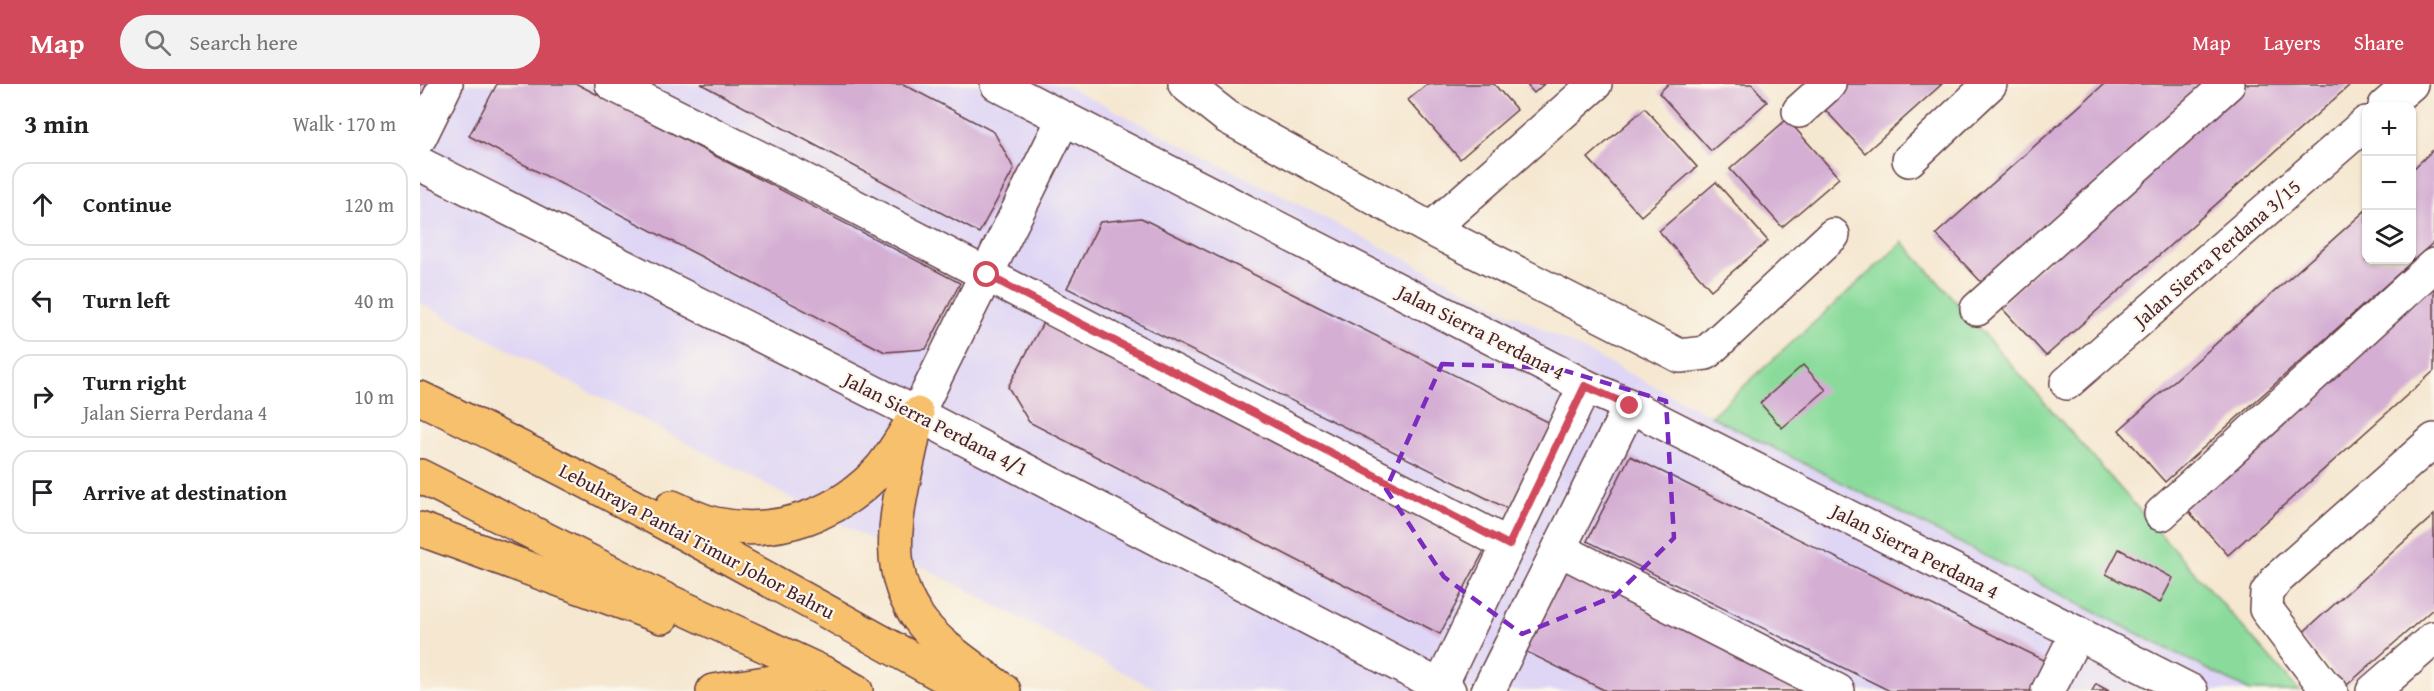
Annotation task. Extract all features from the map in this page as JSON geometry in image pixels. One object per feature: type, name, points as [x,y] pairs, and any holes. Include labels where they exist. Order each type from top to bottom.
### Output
[{"type":"highway","name":"Lebuhraya Pantai Timur Johor Bahru","points":[[420,398],[531,451],[970,691]]},
{"type":"highway","points":[[531,451],[713,524],[765,527],[799,521],[833,508],[860,489],[883,466],[918,414]]},
{"type":"highway","points":[[918,414],[894,532],[894,553],[898,578],[907,602],[922,624],[1004,691]]},
{"type":"highway","points":[[420,476],[662,598],[826,674],[856,691]]},
{"type":"highway","points":[[420,529],[586,591],[826,674]]},
{"type":"highway","points":[[713,691],[826,674]]},
{"type":"street","points":[[420,137],[446,84]]},
{"type":"street","points":[[612,84],[1509,545]]},
{"type":"street","name":"Jalan Sierra Perdana 4","points":[[997,84],[1585,386],[1630,406],[2191,691]]},
{"type":"street","points":[[1431,229],[1595,84]]},
{"type":"street","points":[[1799,111],[1829,84]]},
{"type":"street","points":[[1909,160],[1990,84]]},
{"type":"street","points":[[1977,309],[2228,84]]},
{"type":"street","points":[[2390,102],[2411,84]]},
{"type":"street","points":[[1190,85],[1227,117],[1431,229],[1680,356],[1706,353],[1833,235]]},
{"type":"street","points":[[918,414],[1064,118]]},
{"type":"street","name":"Jalan Sierra Perdana 3/15","points":[[2067,383],[2362,127]]},
{"type":"street","name":"Jalan Sierra Perdana 4/1","points":[[420,165],[918,414],[1444,689]]},
{"type":"street","points":[[2161,514],[2434,265]]},
{"type":"street","points":[[1444,689],[1509,545],[1585,386]]},
{"type":"street","points":[[1488,691],[1630,406]]},
{"type":"street","points":[[2331,691],[2322,683],[2266,609],[2267,593],[2277,579],[2434,440]]},
{"type":"street","points":[[1559,549],[1838,691]]},
{"type":"street","points":[[2048,691],[2077,633]]},
{"type":"street","points":[[2373,691],[2434,638]]},
{"type":"highlighted area","points":[[1442,364],[1556,368],[1666,401],[1674,538],[1615,596],[1522,634],[1444,577],[1386,489]]},
{"type":"shaded area","points":[[420,84],[1063,84],[2250,691],[1159,691],[420,303]]},
{"type":"green space","points":[[1903,242],[2299,691],[2250,691],[1711,416]]},
{"type":"building","points":[[420,84],[431,84],[420,107]]},
{"type":"building","points":[[497,84],[577,84],[960,283],[926,349],[885,352],[469,136]]},
{"type":"building","points":[[701,84],[903,84],[994,132],[1014,169],[979,233]]},
{"type":"building","points":[[1427,84],[1494,84],[1517,110],[1460,159],[1408,100]]},
{"type":"building","points":[[1526,84],[1544,84],[1534,93]]},
{"type":"building","points":[[1668,84],[1752,84],[1767,102],[1711,151],[1659,93]]},
{"type":"building","points":[[1837,84],[1942,84],[1865,153],[1817,101]]},
{"type":"building","points":[[2104,84],[2209,84],[1984,285],[1936,234]]},
{"type":"building","points":[[2246,84],[2351,84],[2046,356],[1999,305]]},
{"type":"building","points":[[1645,108],[1697,167],[1641,216],[1588,158]]},
{"type":"building","points":[[1787,119],[1839,178],[1782,227],[1730,169]]},
{"type":"building","points":[[2434,149],[2434,242],[2416,258],[2416,210],[2416,166]]},
{"type":"building","points":[[1716,182],[1768,241],[1711,290],[1659,231]]},
{"type":"building","points":[[2362,214],[2362,264],[2409,264],[2165,482],[2119,430]]},
{"type":"building","points":[[1141,218],[1560,428],[1516,513],[1067,288],[1100,222]]},
{"type":"building","points":[[2434,279],[2434,371],[2228,555],[2182,504]]},
{"type":"building","points":[[1044,321],[1485,549],[1440,634],[1029,422],[1008,387]]},
{"type":"building","points":[[1803,365],[1826,390],[1782,428],[1760,403]]},
{"type":"building","points":[[1630,456],[2050,663],[2036,691],[1890,691],[1587,541]]},
{"type":"building","points":[[2434,515],[2434,608],[2346,686],[2299,636]]},
{"type":"building","points":[[2119,549],[2173,578],[2160,603],[2106,574]]},
{"type":"building","points":[[1568,565],[1823,691],[1606,691],[1525,651]]},
{"type":"building","points":[[2096,684],[2109,691],[2092,691]]},
{"type":"route","points":[[987,275],[1509,545],[1585,386],[1630,406]]}]
